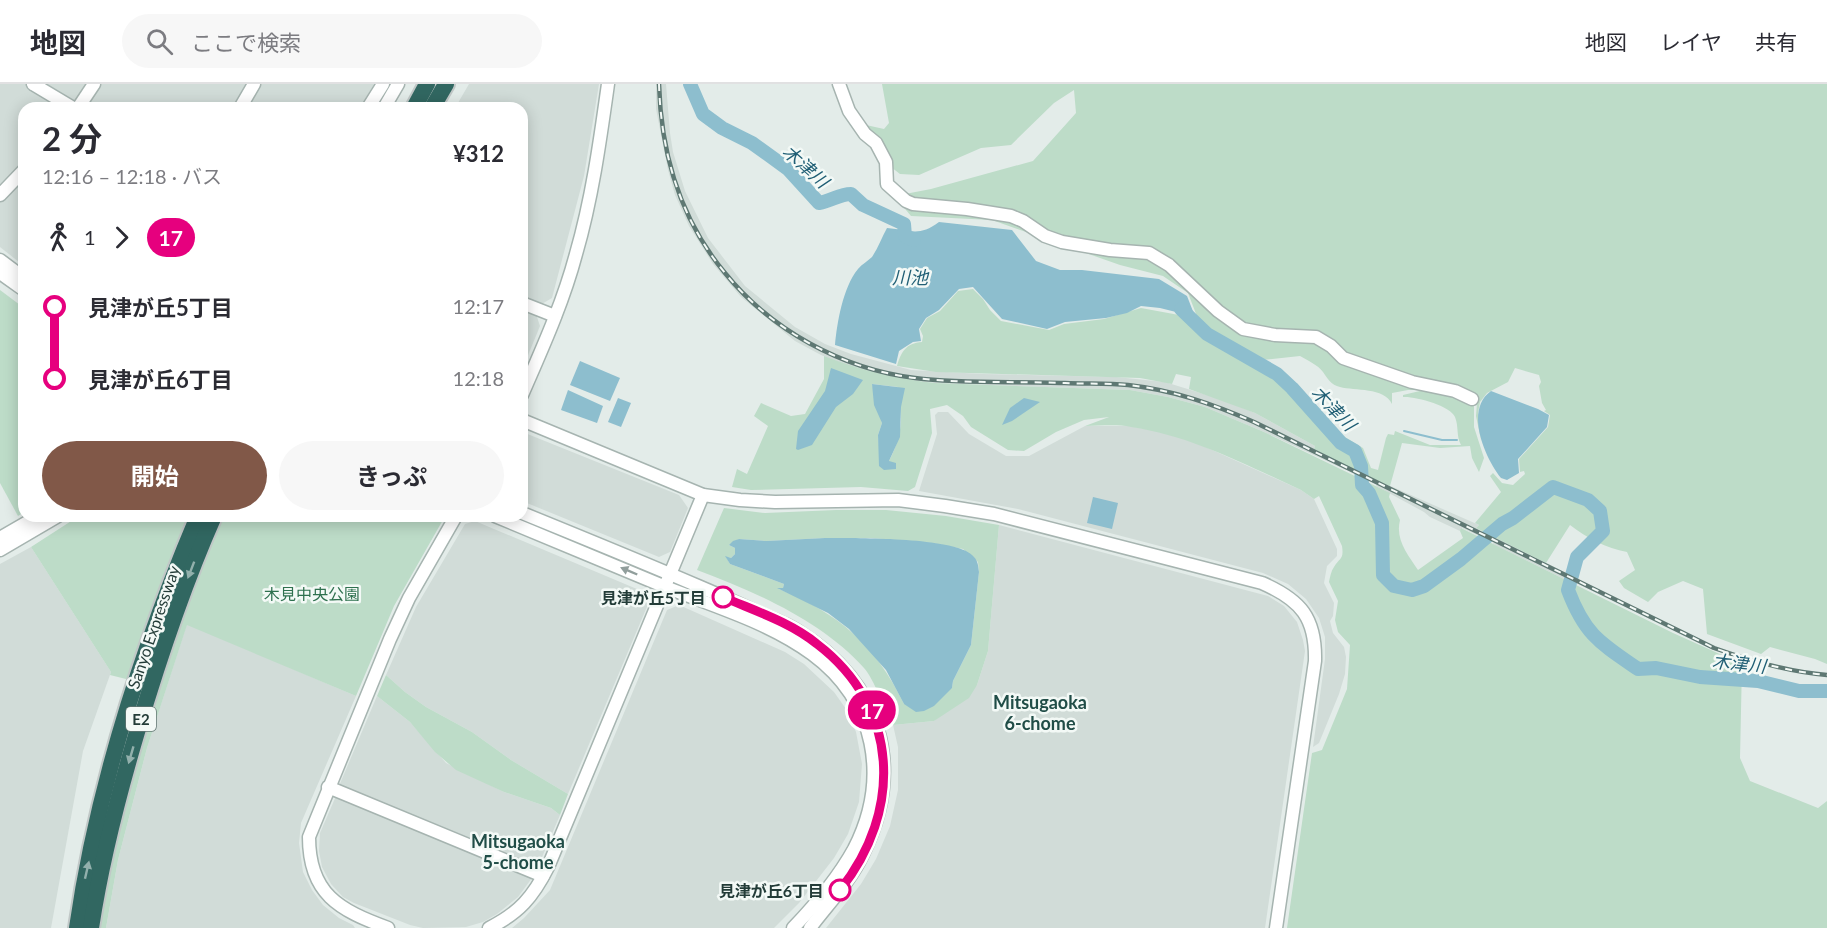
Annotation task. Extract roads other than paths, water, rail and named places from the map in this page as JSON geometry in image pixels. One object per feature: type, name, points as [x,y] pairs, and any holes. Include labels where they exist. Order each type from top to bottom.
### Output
[{"type":"highway","points":[[418,102],[428,84]]},
{"type":"highway","points":[[436,102],[446,84]]},
{"type":"highway","name":"Sanyo Expressway","points":[[77,928],[83,886],[108,778],[142,662],[195,522]]},
{"type":"highway","name":"Sanyo Expressway","points":[[92,928],[99,880],[124,777],[157,665],[192,567],[211,522]]},
{"type":"street","points":[[33,84],[63,102]]},
{"type":"street","points":[[82,102],[94,84]]},
{"type":"street","points":[[244,102],[254,84]]},
{"type":"street","points":[[372,102],[383,84]]},
{"type":"street","points":[[388,102],[398,84]]},
{"type":"street","points":[[528,381],[555,316],[576,255],[588,204],[608,84]]},
{"type":"street","points":[[838,84],[849,111],[866,134],[876,143],[886,162],[887,184],[906,201],[913,204],[1011,216],[1045,236],[1062,242],[1110,250],[1149,253],[1169,265],[1218,311],[1243,329],[1275,335],[1316,337],[1331,346],[1344,358],[1412,382],[1455,391],[1472,399]]},
{"type":"street","points":[[0,195],[18,176]]},
{"type":"street","points":[[0,260],[18,274]]},
{"type":"street","points":[[0,273],[18,286]]},
{"type":"street","points":[[528,305],[555,316]]},
{"type":"street","points":[[528,422],[703,495],[775,502],[898,500],[994,514],[1262,583],[1284,592],[1298,604],[1307,619],[1313,636],[1315,661],[1276,928]]},
{"type":"street","points":[[489,928],[523,906],[543,876],[703,495]]},
{"type":"street","points":[[528,515],[671,574],[796,629],[838,662],[857,684],[870,705],[884,754],[883,802],[863,855],[847,881],[810,928]]},
{"type":"street","points":[[0,538],[28,522]]},
{"type":"street","points":[[0,550],[48,522]]},
{"type":"street","points":[[388,928],[372,925],[335,903],[322,890],[309,856],[309,837],[409,597],[453,522]]},
{"type":"street","points":[[509,522],[767,628],[812,653],[831,669],[848,690],[861,711],[873,753],[874,777],[871,802],[854,849],[838,874],[796,927]]},
{"type":"street","points":[[328,787],[543,876]]},
{"type":"water","name":"川池","points":[[939,222],[1012,230],[1036,261],[1060,270],[1082,270],[1159,279],[1187,296],[1196,319],[1190,324],[1180,313],[1141,306],[1127,313],[1106,318],[1065,322],[1047,329],[1002,319],[973,287],[959,289],[939,310],[926,318],[919,329],[921,341],[913,342],[899,351],[896,364],[835,345],[839,316],[848,285],[858,269],[872,257],[887,228],[920,231]]},
{"type":"water","points":[[580,361],[620,378],[610,401],[570,385]]},
{"type":"water","points":[[831,368],[863,380],[853,394],[836,407],[812,445],[798,450],[796,449],[798,431],[825,391]]},
{"type":"water","points":[[872,384],[905,388],[901,407],[900,437],[889,461],[896,463],[896,469],[884,470],[879,466],[878,435],[882,423],[874,405]]},
{"type":"water","points":[[568,390],[603,406],[597,423],[561,410]]},
{"type":"water","points":[[1491,391],[1549,415],[1547,427],[1518,459],[1519,473],[1507,480],[1501,478],[1489,459],[1480,434],[1479,410],[1483,399]]},
{"type":"water","points":[[618,398],[631,403],[621,427],[608,422]]},
{"type":"water","points":[[1024,398],[1040,402],[1002,425],[1010,408]]},
{"type":"water","points":[[1093,497],[1118,503],[1112,529],[1087,523]]},
{"type":"water","points":[[825,538],[925,542],[962,549],[975,559],[979,572],[971,645],[953,681],[952,688],[934,706],[916,712],[904,704],[886,670],[849,629],[828,613],[777,588],[783,588],[784,584],[730,564],[725,556],[731,558],[735,554],[735,548],[729,545],[739,539],[766,541]]},
{"type":"waterway","name":"木津川","points":[[690,84],[703,114],[722,128],[752,143],[788,169],[819,203],[851,194],[863,205],[904,224],[905,236],[914,240]]},
{"type":"waterway","name":"木津川","points":[[1181,309],[1207,334],[1277,374],[1341,443],[1355,451],[1361,466],[1362,485],[1369,493],[1382,523],[1383,575],[1394,586],[1412,590],[1424,586],[1553,487],[1588,500],[1600,511],[1603,531],[1577,557],[1568,590],[1588,628],[1613,652],[1638,669],[1656,668],[1700,677],[1758,681],[1799,691],[1827,691]]},
{"type":"waterway","points":[[1404,431],[1442,440],[1457,440]]},
{"type":"railway","points":[[659,84],[669,160],[685,208],[696,230],[709,252],[743,294],[786,329],[810,344],[861,366],[915,378],[971,382],[1120,384],[1161,390],[1223,409],[1254,422],[1714,648],[1770,665],[1827,675]]},
{"type":"place","name":"見津が丘5丁目","points":[[723,597]]},
{"type":"place","name":"見津が丘6丁目","points":[[840,890]]},
{"type":"district","name":"Mitsugaoka 6-chome","points":[[1040,712]]},
{"type":"district","name":"Mitsugaoka 5-chome","points":[[518,852]]},
{"type":"park label","name":"木見中央公園","points":[[312,593]]}]
